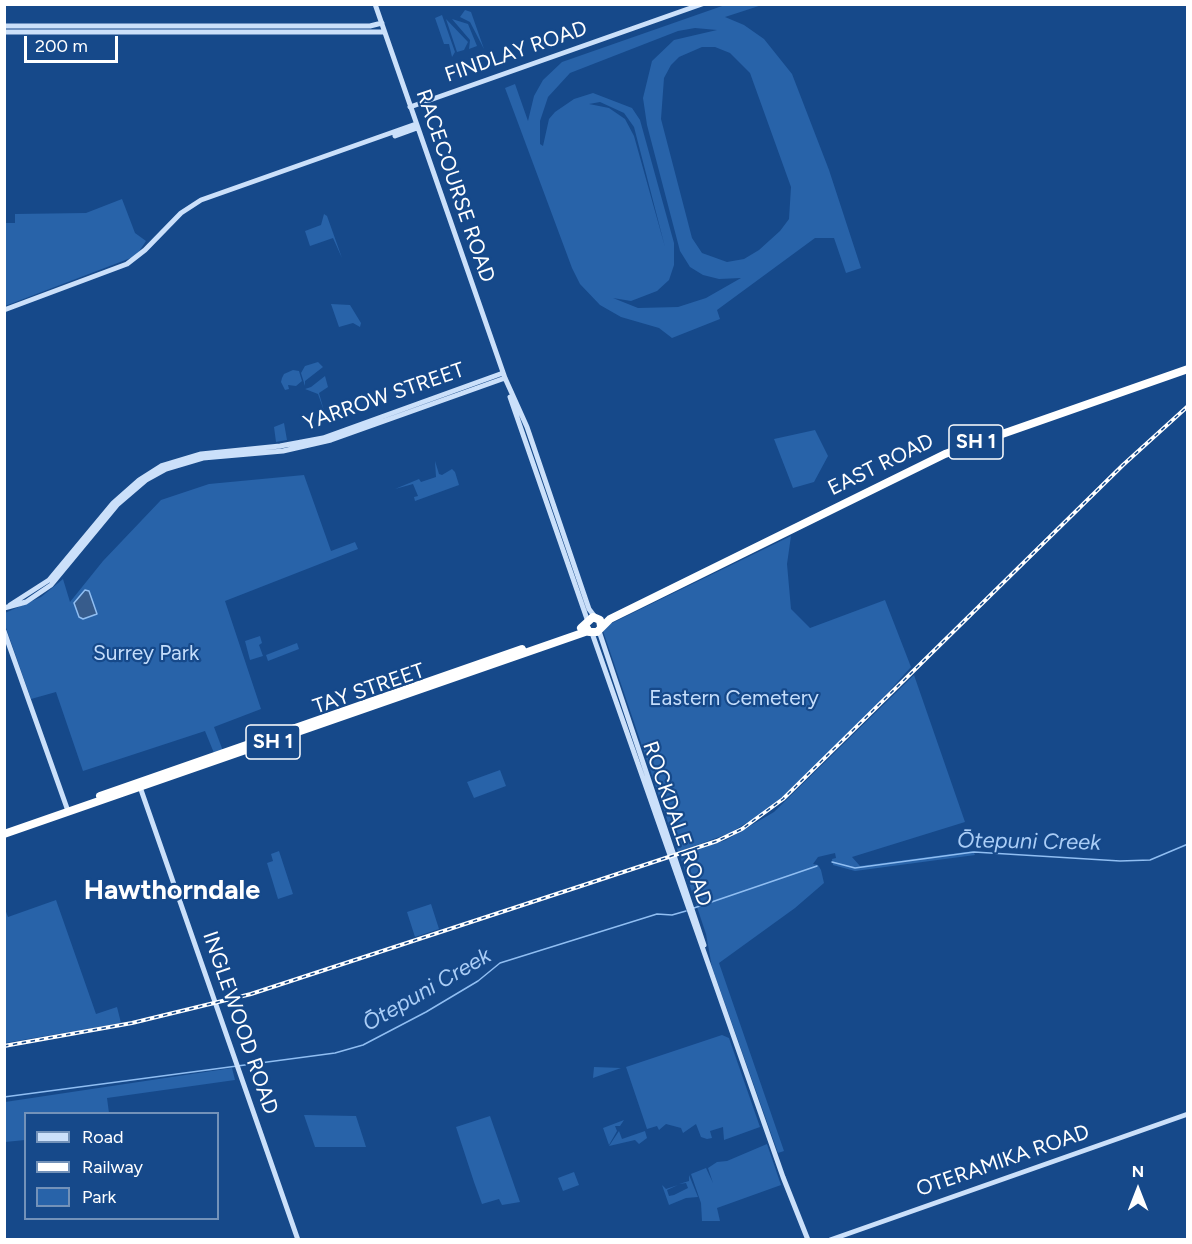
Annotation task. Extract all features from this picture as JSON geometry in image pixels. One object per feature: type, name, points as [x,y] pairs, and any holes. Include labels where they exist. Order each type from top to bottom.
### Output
[{"type":"highway","name":"EAST ROAD","points":[[593,625],[610,619],[945,454],[1188,369]]},
{"type":"highway","name":"TAY STREET","points":[[4,834],[593,625]]},
{"type":"street","name":"RACECOURSE ROAD","points":[[375,4],[504,376],[590,609],[593,625]]},
{"type":"street","name":"FINDLAY ROAD","points":[[410,107],[702,4]]},
{"type":"street","points":[[4,32],[260,29],[370,26],[382,23]]},
{"type":"street","points":[[4,26],[384,32]]},
{"type":"street","points":[[4,310],[134,260],[182,213],[201,200],[416,126]]},
{"type":"street","name":"YARROW STREET","points":[[7,607],[30,599],[51,585],[118,504],[146,480],[166,469],[203,458],[274,452],[315,445],[504,376]]},
{"type":"street","name":"ROCKDALE ROAD","points":[[593,625],[706,958],[800,1225],[808,1239]]},
{"type":"street","points":[[4,631],[68,811]]},
{"type":"street","name":"INGLEWOOD ROAD","points":[[139,785],[298,1239]]},
{"type":"street","name":"OTERAMIKA ROAD","points":[[830,1239],[1188,1114]]},
{"type":"street","name":"ROCKDALE ROAD","points":[[800,1225],[801,1239]]},
{"type":"green space","points":[[725,5],[762,5],[725,17],[744,25],[764,39],[792,74],[829,170],[861,268],[846,273],[834,238],[815,238],[717,310],[720,319],[672,338],[659,328],[621,317],[600,305],[580,284],[572,268],[505,88],[515,84],[528,121],[534,96],[543,80],[562,62]],"holes":[[[695,28],[717,30],[674,40],[652,61],[643,98],[647,125],[680,251],[690,267],[703,275],[719,279],[741,278],[706,298],[678,307],[638,308],[613,298],[631,301],[657,291],[669,280],[674,265],[674,243],[640,120],[632,108],[593,93],[574,99],[555,112],[549,119],[543,146],[540,144],[540,121],[548,97],[570,73],[678,31]],[[702,47],[715,47],[730,53],[750,73],[791,187],[789,219],[780,231],[759,250],[744,259],[727,262],[702,253],[692,238],[661,119],[664,78],[671,65],[679,57]],[[600,102],[624,113],[634,127],[665,247],[634,136],[625,119],[609,108],[589,104]]]},
{"type":"green space","points":[[465,10],[471,12],[484,49],[470,22],[460,17]]},
{"type":"green space","points":[[442,15],[455,52],[452,57],[449,44],[444,44],[435,18]]},
{"type":"green space","points":[[446,19],[468,42],[464,50],[457,52]]},
{"type":"green space","points":[[452,19],[468,24],[477,46],[469,49],[470,40]]},
{"type":"green space","points":[[122,199],[135,233],[146,241],[136,256],[5,306],[5,223],[15,223],[15,214],[86,213]]},
{"type":"green space","points":[[324,214],[327,216],[342,258],[333,238],[310,246],[305,231],[321,225]]},
{"type":"green space","points":[[331,304],[350,305],[361,323],[360,327],[353,323],[339,327]]},
{"type":"green space","points":[[318,362],[323,367],[305,381],[305,386],[301,373],[305,366]]},
{"type":"green space","points":[[293,370],[299,371],[302,381],[296,386],[288,385],[289,389],[285,390],[281,382],[282,378],[284,374]]},
{"type":"green space","points":[[325,376],[328,387],[319,393],[324,411],[318,394],[305,389]]},
{"type":"green space","points":[[284,423],[287,440],[276,442],[274,427]]},
{"type":"green space","points":[[815,430],[828,456],[814,482],[793,488],[774,439]]},
{"type":"green space","points":[[435,461],[439,474],[442,475],[452,469],[455,472],[459,485],[415,501],[414,497],[418,496],[413,484],[395,489],[419,479],[421,482],[436,477]]},
{"type":"green space","name":"Surrey Park","points":[[304,475],[331,551],[355,542],[358,549],[225,601],[261,709],[214,727],[223,751],[214,753],[205,731],[83,771],[56,692],[31,699],[5,625],[5,613],[41,597],[63,579],[70,602],[103,561],[161,500],[209,484]]},
{"type":"green space","name":"Eastern Cemetery","points":[[791,536],[787,564],[791,609],[810,628],[885,600],[911,667],[873,709],[771,808],[730,833],[678,852],[603,631],[608,625]]},
{"type":"green space","points":[[260,636],[262,643],[259,645],[263,656],[250,660],[245,641]]},
{"type":"green space","points":[[297,643],[299,649],[268,661],[266,655]]},
{"type":"green space","name":"Eastern Cemetery","points":[[914,675],[965,822],[852,857],[860,866],[973,851],[975,855],[855,871],[833,865],[832,859],[836,858],[835,853],[818,857],[813,864],[818,865],[821,870],[824,883],[795,908],[719,963],[784,1151],[778,1153],[712,967],[706,934],[680,856],[726,840],[774,812]]},
{"type":"green space","points":[[500,770],[506,786],[474,798],[467,782]]},
{"type":"green space","points":[[279,851],[293,894],[278,899],[267,863],[273,861],[271,854]]},
{"type":"green space","points":[[56,900],[96,1014],[117,1007],[121,1023],[5,1043],[5,909],[8,917]]},
{"type":"green space","points":[[431,904],[439,929],[415,937],[407,912]]},
{"type":"green space","points":[[722,1035],[729,1038],[760,1127],[724,1140],[723,1127],[710,1131],[712,1138],[707,1139],[701,1137],[696,1124],[683,1133],[681,1128],[666,1124],[659,1130],[657,1126],[647,1129],[626,1067]]},
{"type":"green space","points":[[594,1067],[621,1068],[593,1078]]},
{"type":"green space","points":[[232,1068],[235,1080],[107,1098],[109,1112],[24,1112],[24,1140],[5,1142],[5,1102]]},
{"type":"green space","points":[[304,1115],[356,1116],[366,1147],[315,1147]]},
{"type":"green space","points":[[490,1116],[520,1202],[502,1205],[499,1199],[482,1204],[474,1182],[456,1127]]},
{"type":"green space","points":[[624,1120],[620,1126],[615,1126],[617,1131],[609,1145],[603,1128]]},
{"type":"green space","points":[[619,1131],[622,1139],[645,1131],[647,1138],[639,1144],[635,1140],[609,1146]]},
{"type":"green space","points":[[767,1144],[781,1185],[717,1208],[720,1221],[702,1221],[701,1203],[691,1174],[706,1168],[713,1183],[708,1168],[717,1162],[727,1161]]},
{"type":"green space","points":[[574,1172],[579,1185],[563,1191],[558,1178]]},
{"type":"green space","points":[[689,1175],[698,1197],[686,1198],[669,1205],[662,1185],[666,1189],[678,1185],[667,1190],[669,1196],[674,1195],[688,1188],[686,1183],[679,1184],[689,1181]]},
{"type":"shaded area","points":[[85,590],[89,591],[97,614],[83,619],[79,617],[74,603]]},
{"type":"waterway","name":"Ōtepuni Creek","points":[[832,862],[855,868],[974,852],[1120,861],[1150,860],[1188,844]]},
{"type":"waterway","name":"Ōtepuni Creek","points":[[694,908],[817,866]]},
{"type":"waterway","name":"Ōtepuni Creek","points":[[4,1097],[335,1053],[363,1045],[426,1012],[478,981],[500,963],[657,914],[672,915],[686,911]]},
{"type":"railway","points":[[4,1046],[132,1023],[251,994],[717,841],[742,829],[783,799],[1123,465],[1188,406]]},
{"type":"district","name":"Hawthorndale","points":[[172,891]]}]
